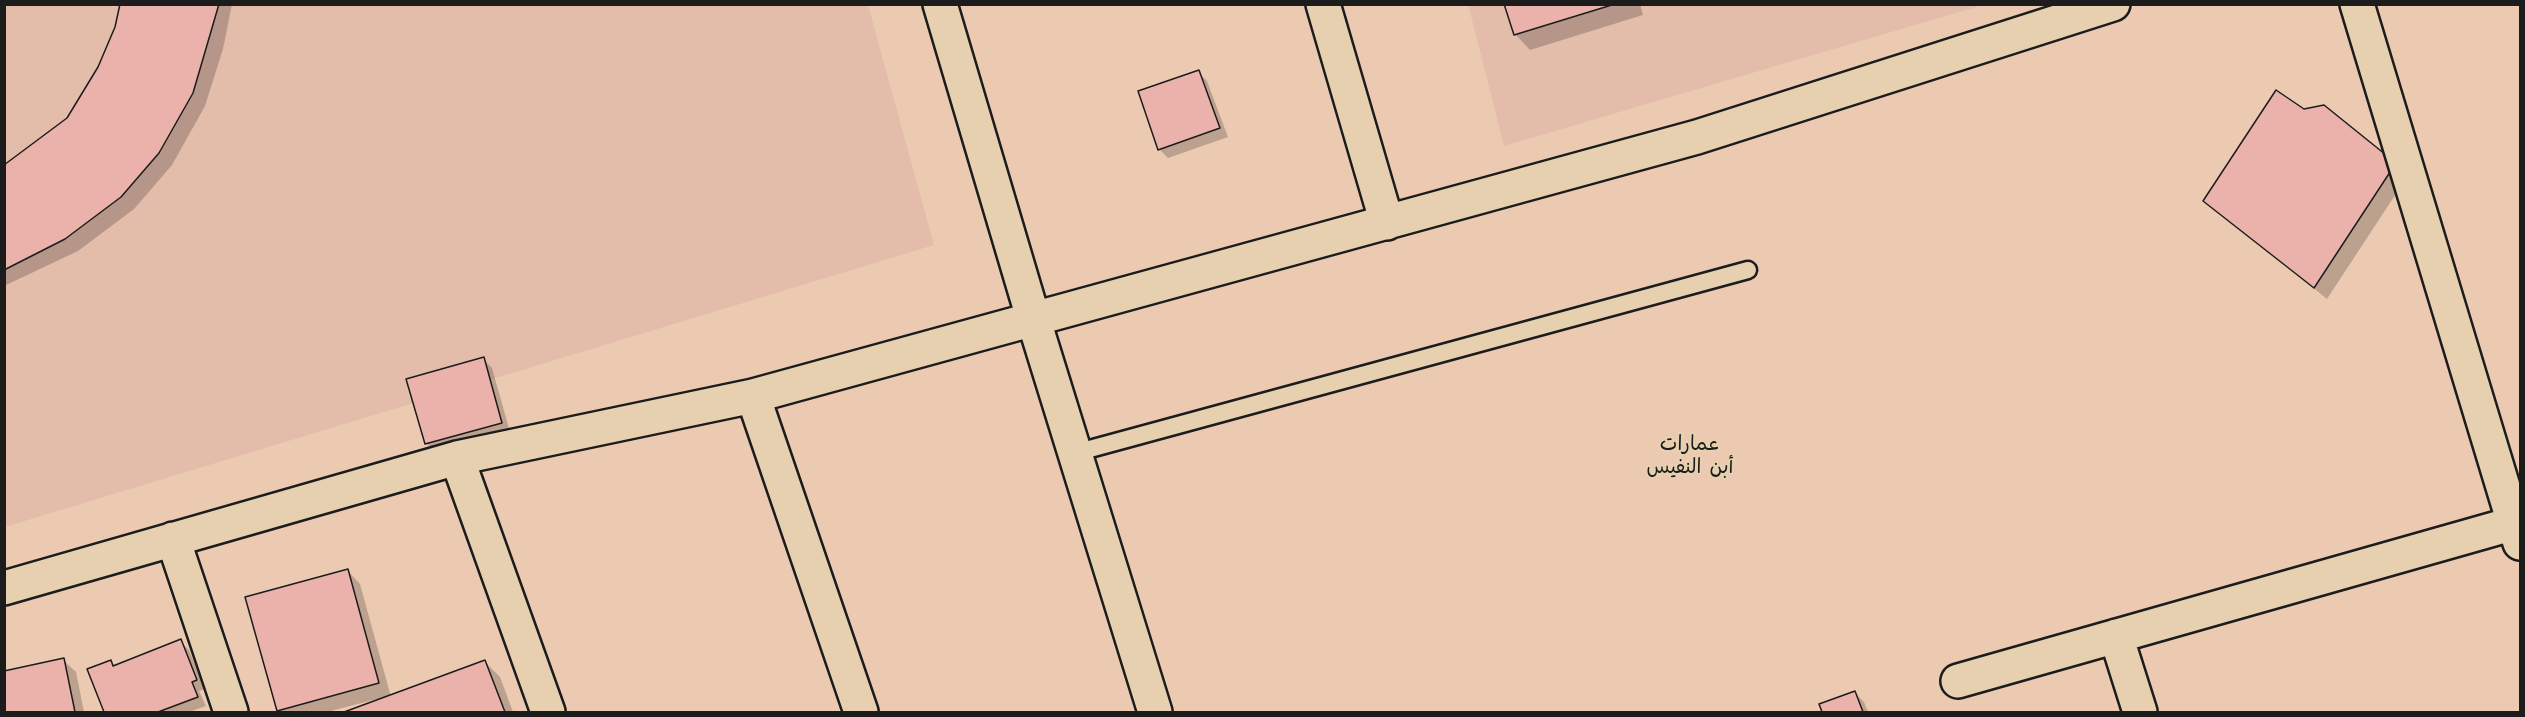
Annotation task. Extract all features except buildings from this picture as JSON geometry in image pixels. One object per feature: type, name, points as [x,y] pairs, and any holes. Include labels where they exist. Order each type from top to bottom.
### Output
[{"type":"street","points":[[940,4],[1034,321],[1155,712]]},
{"type":"street","points":[[1323,4],[1387,223]]},
{"type":"street","points":[[4,588],[457,458],[753,396],[1034,321],[1697,137],[2113,4]]},
{"type":"street","points":[[1958,681],[2116,636],[2518,533],[2357,4]]},
{"type":"street","points":[[753,396],[861,712]]},
{"type":"street","points":[[457,458],[548,712]]},
{"type":"street","points":[[173,539],[231,712]]},
{"type":"street","points":[[2116,636],[2140,712]]},
{"type":"lane","points":[[1075,453],[1748,270]]},
{"type":"shaded area","points":[[1468,4],[1983,5],[1504,146]]},
{"type":"shaded area","points":[[5,5],[868,5],[934,245],[5,527]]},
{"type":"district","name":"عمارات أبن النفيس","points":[[1690,458]]}]
